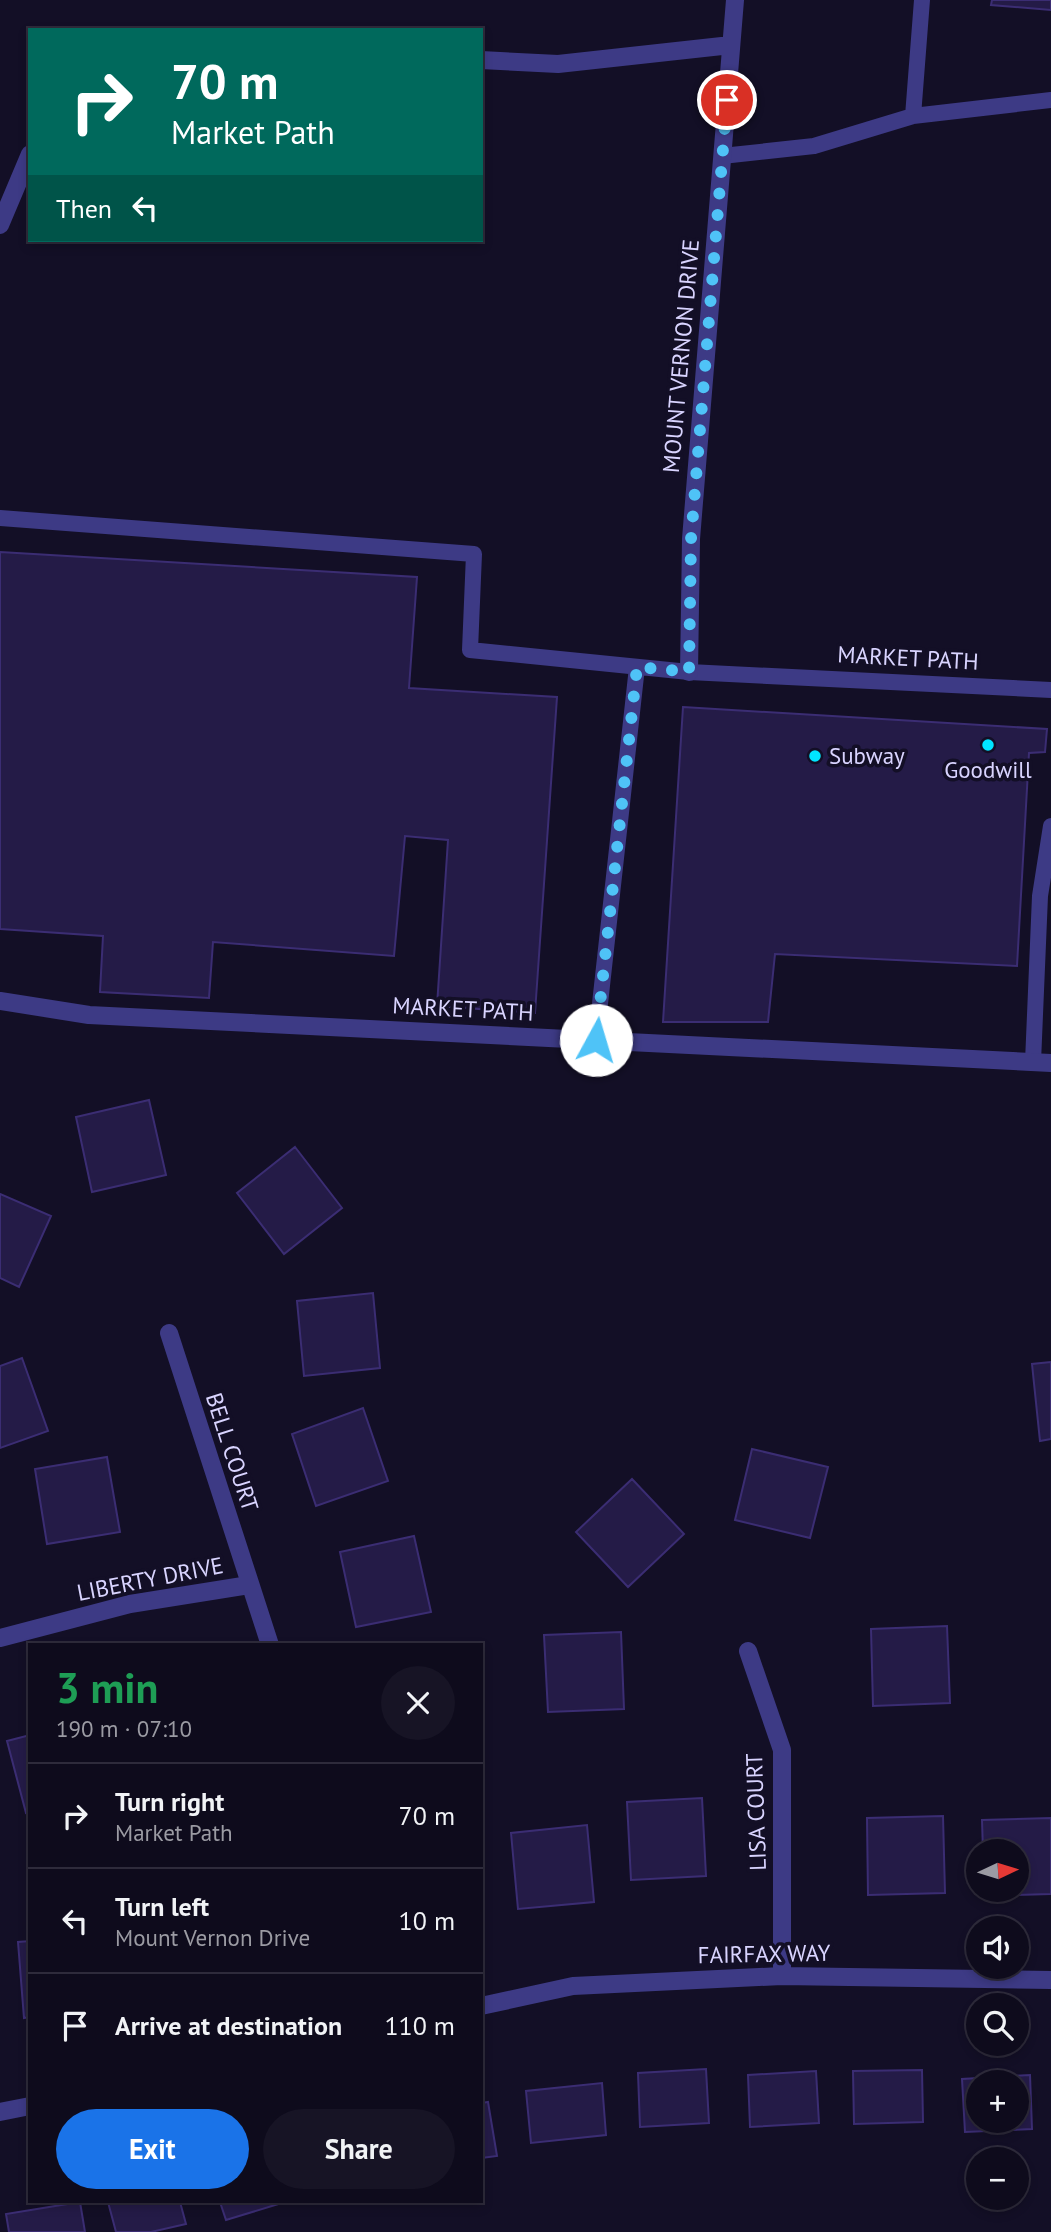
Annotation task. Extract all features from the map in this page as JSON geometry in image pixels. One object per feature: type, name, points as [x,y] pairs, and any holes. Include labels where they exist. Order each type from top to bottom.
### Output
[{"type":"street","name":"MOUNT VERNON DRIVE","points":[[689,672],[691,539],[735,0]]},
{"type":"street","points":[[483,60],[558,64],[731,45]]},
{"type":"street","points":[[0,225],[28,159]]},
{"type":"street","name":"MARKET PATH","points":[[0,1001],[89,1015],[1051,1063]]},
{"type":"street","name":"BELL COURT","points":[[169,1333],[249,1585]]},
{"type":"street","name":"LIBERTY DRIVE","points":[[0,1638],[130,1604],[249,1585],[269,1643]]},
{"type":"street","name":"LISA COURT","points":[[748,1651],[782,1750],[782,1976]]},
{"type":"street","name":"FAIRFAX WAY","points":[[483,2006],[573,1986],[782,1976],[1051,1980]]},
{"type":"street","points":[[0,2112],[28,2106]]},
{"type":"lane","points":[[913,116],[922,0]]},
{"type":"lane","points":[[722,156],[814,146],[913,116],[1051,100]]},
{"type":"lane","name":"MARKET PATH","points":[[0,518],[474,554],[470,650],[689,672],[1051,690]]},
{"type":"lane","points":[[596,1040],[637,667]]},
{"type":"lane","points":[[1033,1062],[1040,896],[1051,826]]},
{"type":"building","points":[[992,0],[1051,0],[1051,10],[991,5]]},
{"type":"building","points":[[0,552],[417,577],[409,688],[557,697],[535,1013],[437,1006],[448,840],[405,836],[394,956],[213,942],[209,998],[100,992],[103,936],[0,929]]},
{"type":"building","points":[[683,707],[1047,729],[1045,752],[1029,753],[1017,966],[775,954],[768,1022],[663,1022]]},
{"type":"building","points":[[149,1100],[166,1175],[92,1192],[76,1117]]},
{"type":"building","points":[[295,1147],[342,1208],[284,1254],[237,1193]]},
{"type":"building","points":[[0,1194],[51,1216],[19,1287],[0,1278]]},
{"type":"building","points":[[373,1293],[380,1368],[304,1376],[297,1301]]},
{"type":"building","points":[[22,1358],[48,1431],[0,1448],[0,1366]]},
{"type":"building","points":[[1051,1362],[1051,1439],[1040,1441],[1032,1364]]},
{"type":"building","points":[[363,1408],[388,1481],[316,1506],[292,1434]]},
{"type":"building","points":[[752,1449],[828,1467],[810,1538],[735,1520]]},
{"type":"building","points":[[107,1457],[120,1532],[47,1544],[35,1469]]},
{"type":"building","points":[[632,1479],[684,1534],[628,1587],[576,1532]]},
{"type":"building","points":[[414,1536],[431,1612],[356,1627],[340,1552]]},
{"type":"building","points":[[947,1626],[950,1703],[873,1706],[871,1629]]},
{"type":"building","points":[[621,1632],[624,1709],[548,1712],[544,1635]]},
{"type":"building","points":[[28,1736],[28,1812],[26,1813],[7,1741]]},
{"type":"building","points":[[702,1798],[706,1876],[631,1880],[627,1802]]},
{"type":"building","points":[[943,1816],[945,1893],[868,1895],[867,1818]]},
{"type":"building","points":[[1051,1818],[1051,1894],[1029,1895],[1029,1839],[983,1839],[982,1820]]},
{"type":"building","points":[[587,1825],[594,1902],[518,1909],[511,1833]]},
{"type":"building","points":[[28,1941],[28,2017],[24,2018],[18,1942]]},
{"type":"building","points":[[706,2069],[709,2123],[640,2127],[638,2073]]},
{"type":"building","points":[[922,2070],[923,2122],[854,2124],[853,2071]]},
{"type":"building","points":[[816,2071],[819,2123],[750,2127],[748,2075]]},
{"type":"building","points":[[1030,2075],[1032,2129],[1029,2129]]},
{"type":"building","points":[[962,2079],[966,2079],[966,2132]]},
{"type":"building","points":[[602,2083],[606,2135],[531,2143],[526,2091]]},
{"type":"building","points":[[488,2102],[497,2156],[483,2158],[483,2103]]},
{"type":"building","points":[[80,2203],[85,2232],[9,2232],[6,2214]]},
{"type":"building","points":[[108,2203],[180,2203],[186,2224],[151,2232],[116,2232]]},
{"type":"building","points":[[220,2203],[282,2203],[226,2220]]},
{"type":"place","name":"Goodwill","points":[[988,745]]},
{"type":"place","name":"Subway","points":[[815,756]]},
{"type":"route","points":[[596,1040],[637,667],[689,672],[691,539],[727,100]]}]
